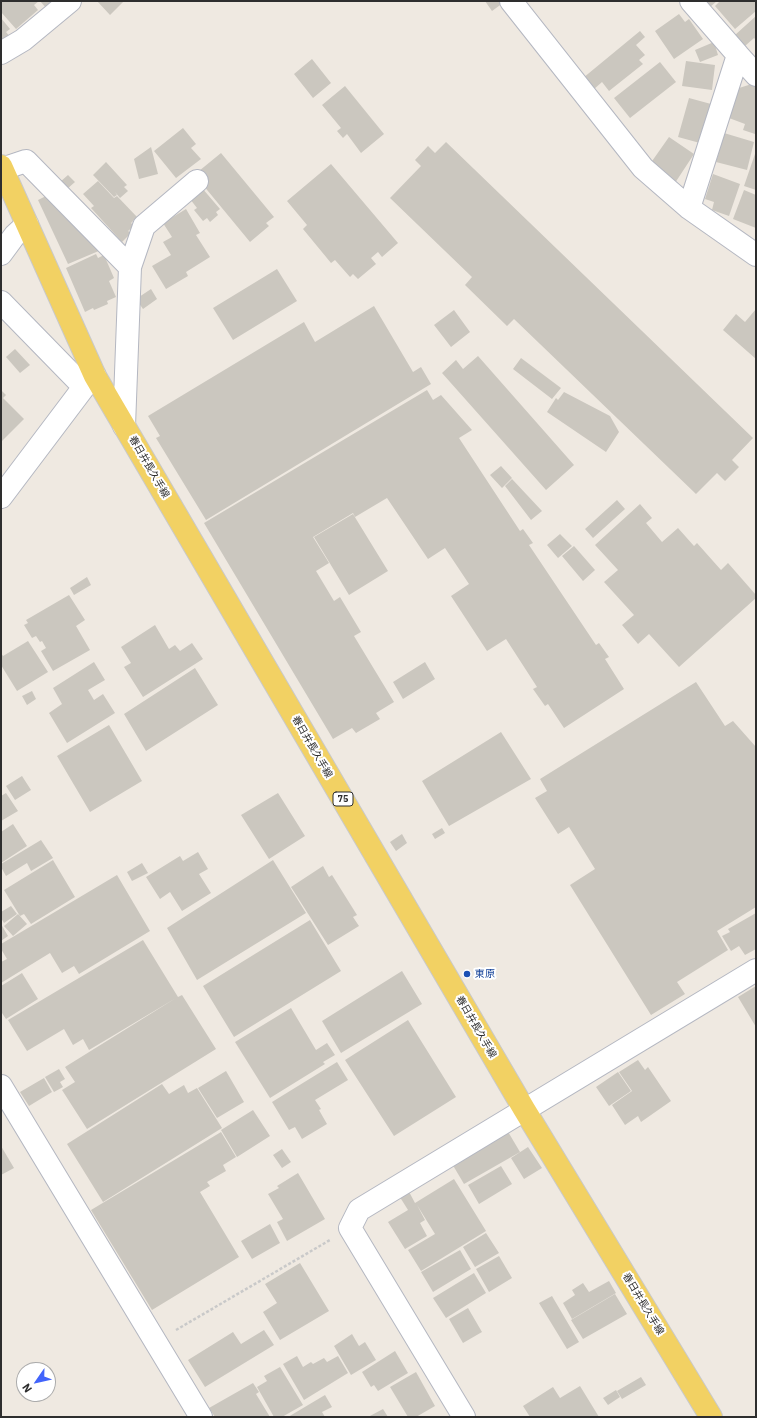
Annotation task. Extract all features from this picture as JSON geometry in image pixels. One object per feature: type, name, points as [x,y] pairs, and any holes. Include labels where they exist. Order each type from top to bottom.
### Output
[{"type":"main road","name":"春日井長久手線","points":[[2,168],[27,224],[90,382],[124,426],[524,1109],[711,1417]]},
{"type":"street","points":[[1,53],[23,40],[70,1]]},
{"type":"street","points":[[511,1],[643,168],[689,208],[756,255]]},
{"type":"street","points":[[691,1],[756,75]]},
{"type":"street","points":[[689,208],[738,55]]},
{"type":"street","points":[[2,168],[26,161],[130,267]]},
{"type":"street","points":[[124,426],[130,267],[144,226],[197,181]]},
{"type":"street","points":[[1,254],[15,234],[27,224]]},
{"type":"street","points":[[1,302],[90,382],[1,497]]},
{"type":"street","points":[[464,1417],[350,1228],[359,1210],[756,970]]},
{"type":"street","points":[[1,1086],[202,1417]]},
{"type":"path","points":[[156,1341],[350,1228]]},
{"type":"building","points":[[1,1],[39,1],[34,5],[38,10],[16,29],[1,12]]},
{"type":"building","points":[[40,1],[56,1],[47,9]]},
{"type":"building","points":[[97,1],[124,1],[110,15]]},
{"type":"building","points":[[485,1],[501,1],[503,3],[492,11]]},
{"type":"building","points":[[705,1],[717,1],[710,7]]},
{"type":"building","points":[[720,1],[756,1],[756,11],[735,29],[715,6]]},
{"type":"building","points":[[679,14],[685,22],[689,19],[703,39],[674,59],[655,31]]},
{"type":"building","points":[[756,16],[756,40],[754,38],[745,46],[735,35]]},
{"type":"building","points":[[1,18],[10,29],[6,32],[12,39],[1,47]]},
{"type":"building","points":[[640,31],[645,37],[636,45],[645,55],[639,60],[643,64],[609,91],[602,82],[593,90],[583,78]]},
{"type":"building","points":[[714,42],[718,55],[700,62],[695,50]]},
{"type":"building","points":[[312,59],[331,83],[313,98],[294,74]]},
{"type":"building","points":[[686,61],[715,65],[712,90],[682,86]]},
{"type":"building","points":[[660,62],[676,82],[630,118],[614,98]]},
{"type":"building","points":[[755,83],[755,134],[743,130],[745,124],[729,118],[739,88]]},
{"type":"building","points":[[345,86],[384,134],[361,153],[347,134],[343,138],[337,131],[341,128],[322,105]]},
{"type":"building","points":[[689,98],[711,104],[700,143],[678,137]]},
{"type":"building","points":[[183,128],[196,144],[191,148],[201,159],[176,178],[154,151]]},
{"type":"building","points":[[724,133],[754,142],[747,170],[716,162]]},
{"type":"building","points":[[669,137],[694,154],[675,183],[650,164]]},
{"type":"building","points":[[446,142],[753,438],[732,460],[739,467],[725,481],[717,473],[696,494],[514,319],[507,326],[465,285],[472,277],[390,198],[421,166],[415,160],[428,146],[435,153]]},
{"type":"building","points":[[151,147],[158,174],[139,179],[134,159]]},
{"type":"building","points":[[756,151],[756,190],[744,186]]},
{"type":"building","points":[[221,153],[274,217],[266,223],[269,226],[250,242],[203,185],[199,171]]},
{"type":"building","points":[[106,162],[127,185],[124,187],[128,191],[120,198],[115,192],[117,195],[114,197],[93,175]]},
{"type":"building","points":[[331,164],[398,243],[382,257],[378,252],[371,258],[376,264],[358,279],[353,274],[350,277],[335,260],[331,263],[303,229],[307,225],[287,201]]},
{"type":"building","points":[[713,174],[740,184],[729,216],[712,210],[714,202],[705,199]]},
{"type":"building","points":[[68,175],[75,182],[67,189],[60,182]]},
{"type":"building","points":[[98,181],[114,198],[117,196],[137,217],[131,223],[134,226],[128,231],[131,233],[122,242],[91,208],[94,206],[83,194]]},
{"type":"building","points":[[202,188],[220,209],[216,212],[218,215],[210,222],[207,218],[203,221],[194,210],[197,208],[190,199]]},
{"type":"building","points":[[744,190],[756,195],[756,228],[733,219]]},
{"type":"building","points":[[52,193],[101,250],[68,264],[38,200]]},
{"type":"building","points":[[186,209],[200,233],[196,235],[210,257],[186,272],[188,276],[166,289],[152,266],[171,255],[163,242],[172,237],[163,223]]},
{"type":"building","points":[[96,254],[98,258],[104,255],[114,278],[109,281],[116,297],[107,301],[108,304],[85,312],[66,268]]},
{"type":"building","points":[[277,269],[297,301],[233,340],[213,308]]},
{"type":"building","points":[[151,289],[157,299],[143,309],[136,299]]},
{"type":"building","points":[[374,306],[413,372],[421,367],[431,384],[206,520],[156,438],[160,436],[148,416],[304,322],[315,342]]},
{"type":"building","points":[[756,309],[756,359],[723,330],[736,314],[745,322]]},
{"type":"building","points":[[454,310],[470,332],[451,347],[434,325]]},
{"type":"building","points":[[15,349],[30,365],[20,373],[6,357]]},
{"type":"building","points":[[478,356],[574,465],[546,490],[442,373],[456,360],[463,369]]},
{"type":"building","points":[[521,358],[561,388],[552,399],[513,369]]},
{"type":"building","points":[[1,390],[6,395],[3,398],[24,419],[1,442]]},
{"type":"building","points":[[427,390],[433,400],[441,395],[472,430],[459,438],[520,531],[523,529],[533,543],[529,545],[596,645],[599,643],[609,657],[605,659],[624,689],[564,728],[548,704],[545,706],[533,689],[537,687],[506,639],[487,651],[451,596],[469,584],[445,548],[428,559],[387,498],[355,517],[353,513],[313,537],[329,563],[316,571],[334,601],[340,597],[361,632],[354,636],[394,702],[376,713],[380,719],[356,733],[352,728],[333,739],[204,523]]},
{"type":"building","points":[[564,392],[610,416],[619,432],[606,452],[547,412],[556,398],[558,400]]},
{"type":"building","points":[[501,466],[512,478],[502,488],[490,475]]},
{"type":"building","points":[[512,479],[542,511],[531,520],[505,486]]},
{"type":"building","points":[[617,500],[625,509],[593,538],[585,529]]},
{"type":"building","points":[[640,504],[652,518],[646,523],[662,542],[678,528],[694,546],[697,543],[721,570],[728,563],[756,595],[756,598],[679,667],[649,634],[638,644],[622,625],[634,615],[604,582],[618,570],[595,545]]},
{"type":"building","points":[[353,514],[388,571],[349,595],[314,537]]},
{"type":"building","points":[[560,534],[572,546],[558,558],[547,545]]},
{"type":"building","points":[[574,546],[595,570],[583,581],[562,556]]},
{"type":"building","points":[[87,577],[91,585],[74,595],[70,588]]},
{"type":"building","points":[[69,595],[85,620],[76,626],[90,650],[53,671],[41,651],[46,648],[42,641],[40,642],[36,636],[32,638],[24,625],[28,623],[26,620]]},
{"type":"building","points":[[155,625],[169,649],[175,645],[180,651],[192,643],[203,659],[143,697],[124,667],[131,663],[121,647]]},
{"type":"building","points":[[28,641],[48,672],[17,691],[1,665],[1,653],[3,656]]},
{"type":"building","points":[[94,662],[105,680],[88,690],[94,700],[103,694],[115,713],[67,743],[49,713],[62,704],[53,688]]},
{"type":"building","points":[[425,662],[435,679],[403,699],[393,682]]},
{"type":"building","points":[[195,668],[218,705],[146,751],[124,714]]},
{"type":"building","points":[[696,682],[725,726],[733,721],[756,747],[756,907],[717,931],[728,950],[677,982],[685,994],[651,1015],[570,885],[595,869],[569,827],[558,834],[535,798],[547,791],[540,779]]},
{"type":"building","points":[[32,691],[36,699],[27,705],[22,696]]},
{"type":"building","points":[[109,725],[142,781],[90,812],[57,756]]},
{"type":"building","points":[[501,732],[531,779],[449,826],[422,781]]},
{"type":"building","points":[[22,776],[31,790],[15,800],[6,786]]},
{"type":"building","points":[[6,793],[18,811],[1,821],[1,796]]},
{"type":"building","points":[[278,793],[305,836],[269,859],[241,815]]},
{"type":"building","points":[[13,824],[27,846],[1,863],[1,832]]},
{"type":"building","points":[[442,828],[445,833],[435,839],[432,834]]},
{"type":"building","points":[[402,834],[407,843],[396,851],[390,842]]},
{"type":"building","points":[[41,840],[53,858],[31,871],[27,863],[6,876],[1,864]]},
{"type":"building","points":[[198,852],[208,869],[199,874],[211,893],[182,911],[170,892],[160,899],[146,877],[180,856],[183,861]]},
{"type":"building","points":[[53,860],[75,897],[31,924],[24,914],[20,916],[4,890]]},
{"type":"building","points":[[273,860],[306,913],[197,980],[167,928]]},
{"type":"building","points":[[142,863],[148,873],[132,881],[127,872]]},
{"type":"building","points":[[323,866],[329,877],[332,875],[357,915],[353,917],[359,926],[328,945],[291,887]]},
{"type":"building","points":[[117,875],[150,931],[79,974],[74,966],[62,973],[50,953],[1,983],[1,962],[7,959],[1,949],[1,944]]},
{"type":"building","points":[[11,906],[17,914],[4,923],[1,918],[1,912]]},
{"type":"building","points":[[756,913],[756,949],[745,955],[739,946],[731,951],[722,936],[730,932],[728,929]]},
{"type":"building","points":[[18,914],[27,924],[13,936],[4,926]]},
{"type":"building","points":[[310,920],[341,971],[234,1037],[203,986]]},
{"type":"building","points":[[1,924],[8,936],[1,941]]},
{"type":"building","points":[[143,940],[178,997],[182,995],[216,1049],[87,1129],[62,1090],[75,1082],[65,1067],[176,998],[89,1050],[83,1039],[73,1045],[64,1029],[27,1051],[8,1020]]},
{"type":"building","points":[[402,971],[422,1004],[341,1053],[322,1021]]},
{"type":"building","points":[[22,973],[38,999],[6,1019],[2,1013],[1,1014],[1,986]]},
{"type":"building","points":[[756,986],[756,1027],[738,997]]},
{"type":"building","points":[[291,1008],[316,1050],[327,1043],[335,1055],[323,1062],[325,1064],[270,1098],[235,1042]]},
{"type":"building","points":[[408,1020],[456,1097],[394,1136],[345,1060]]},
{"type":"building","points":[[638,1060],[645,1070],[648,1067],[671,1101],[641,1122],[638,1116],[625,1125],[612,1105],[632,1091],[619,1072]]},
{"type":"building","points":[[337,1062],[348,1080],[315,1100],[321,1109],[319,1110],[327,1124],[302,1139],[295,1127],[289,1130],[272,1102]]},
{"type":"building","points":[[59,1069],[65,1079],[60,1082],[63,1087],[54,1092],[45,1077]]},
{"type":"building","points":[[226,1071],[244,1102],[217,1118],[198,1088]]},
{"type":"building","points":[[618,1072],[631,1091],[609,1106],[596,1087]]},
{"type":"building","points":[[44,1078],[52,1092],[29,1106],[20,1092]]},
{"type":"building","points":[[162,1084],[169,1094],[184,1085],[188,1093],[197,1088],[222,1128],[103,1202],[67,1144]]},
{"type":"building","points":[[253,1110],[270,1136],[237,1157],[221,1130]]},
{"type":"building","points":[[507,1130],[520,1152],[464,1184],[451,1162]]},
{"type":"building","points":[[221,1132],[236,1157],[223,1165],[226,1171],[207,1182],[210,1186],[200,1192],[239,1257],[152,1310],[91,1210]]},
{"type":"building","points":[[1,1146],[14,1168],[1,1175]]},
{"type":"building","points":[[528,1147],[542,1168],[524,1179],[511,1158]]},
{"type":"building","points":[[282,1149],[291,1162],[282,1168],[273,1155]]},
{"type":"building","points":[[501,1166],[512,1184],[479,1204],[468,1185]]},
{"type":"building","points":[[298,1173],[325,1219],[287,1241],[277,1222],[283,1219],[268,1194],[279,1188],[277,1186]]},
{"type":"building","points":[[454,1179],[486,1231],[421,1271],[408,1250],[435,1234],[417,1205],[425,1220],[420,1223],[427,1236],[405,1249],[388,1222],[408,1210],[398,1194],[407,1188],[415,1203]]},
{"type":"building","points":[[270,1224],[280,1243],[252,1259],[241,1241]]},
{"type":"building","points":[[486,1233],[499,1253],[475,1267],[463,1247]]},
{"type":"building","points":[[460,1250],[471,1269],[433,1292],[421,1272]]},
{"type":"building","points":[[499,1256],[512,1278],[489,1292],[476,1269]]},
{"type":"building","points":[[300,1263],[329,1311],[280,1340],[263,1312],[277,1303],[265,1284]]},
{"type":"building","points":[[474,1273],[486,1293],[446,1318],[433,1298]]},
{"type":"building","points":[[609,1281],[616,1293],[572,1319],[563,1303],[575,1295],[572,1290],[583,1283],[589,1292]]},
{"type":"building","points":[[615,1294],[627,1314],[583,1339],[571,1320]]},
{"type":"building","points":[[552,1296],[579,1342],[567,1349],[539,1303]]},
{"type":"building","points":[[468,1308],[482,1332],[463,1343],[449,1319]]},
{"type":"building","points":[[264,1330],[274,1345],[205,1387],[188,1360],[233,1332],[241,1344]]},
{"type":"building","points":[[352,1334],[359,1346],[365,1342],[376,1360],[351,1375],[334,1346]]},
{"type":"building","points":[[395,1351],[408,1373],[378,1391],[374,1385],[371,1387],[362,1372]]},
{"type":"building","points":[[297,1356],[303,1367],[311,1362],[313,1364],[324,1358],[327,1362],[338,1356],[348,1373],[304,1400],[283,1364]]},
{"type":"building","points":[[280,1367],[303,1405],[282,1417],[274,1417],[257,1387],[267,1381],[264,1376]]},
{"type":"building","points":[[416,1372],[435,1406],[416,1417],[408,1417],[390,1387]]},
{"type":"building","points":[[641,1377],[646,1385],[622,1399],[617,1391]]},
{"type":"building","points":[[253,1383],[259,1392],[256,1394],[270,1417],[215,1417],[209,1408]]},
{"type":"building","points":[[580,1386],[599,1417],[530,1417],[523,1406],[553,1387],[560,1398]]},
{"type":"building","points":[[616,1390],[620,1397],[608,1405],[603,1398]]},
{"type":"building","points":[[325,1395],[332,1407],[322,1412],[325,1417],[288,1417]]},
{"type":"building","points":[[383,1409],[388,1417],[368,1417]]},
{"type":"place","name":"東原","points":[[467,974]]}]
